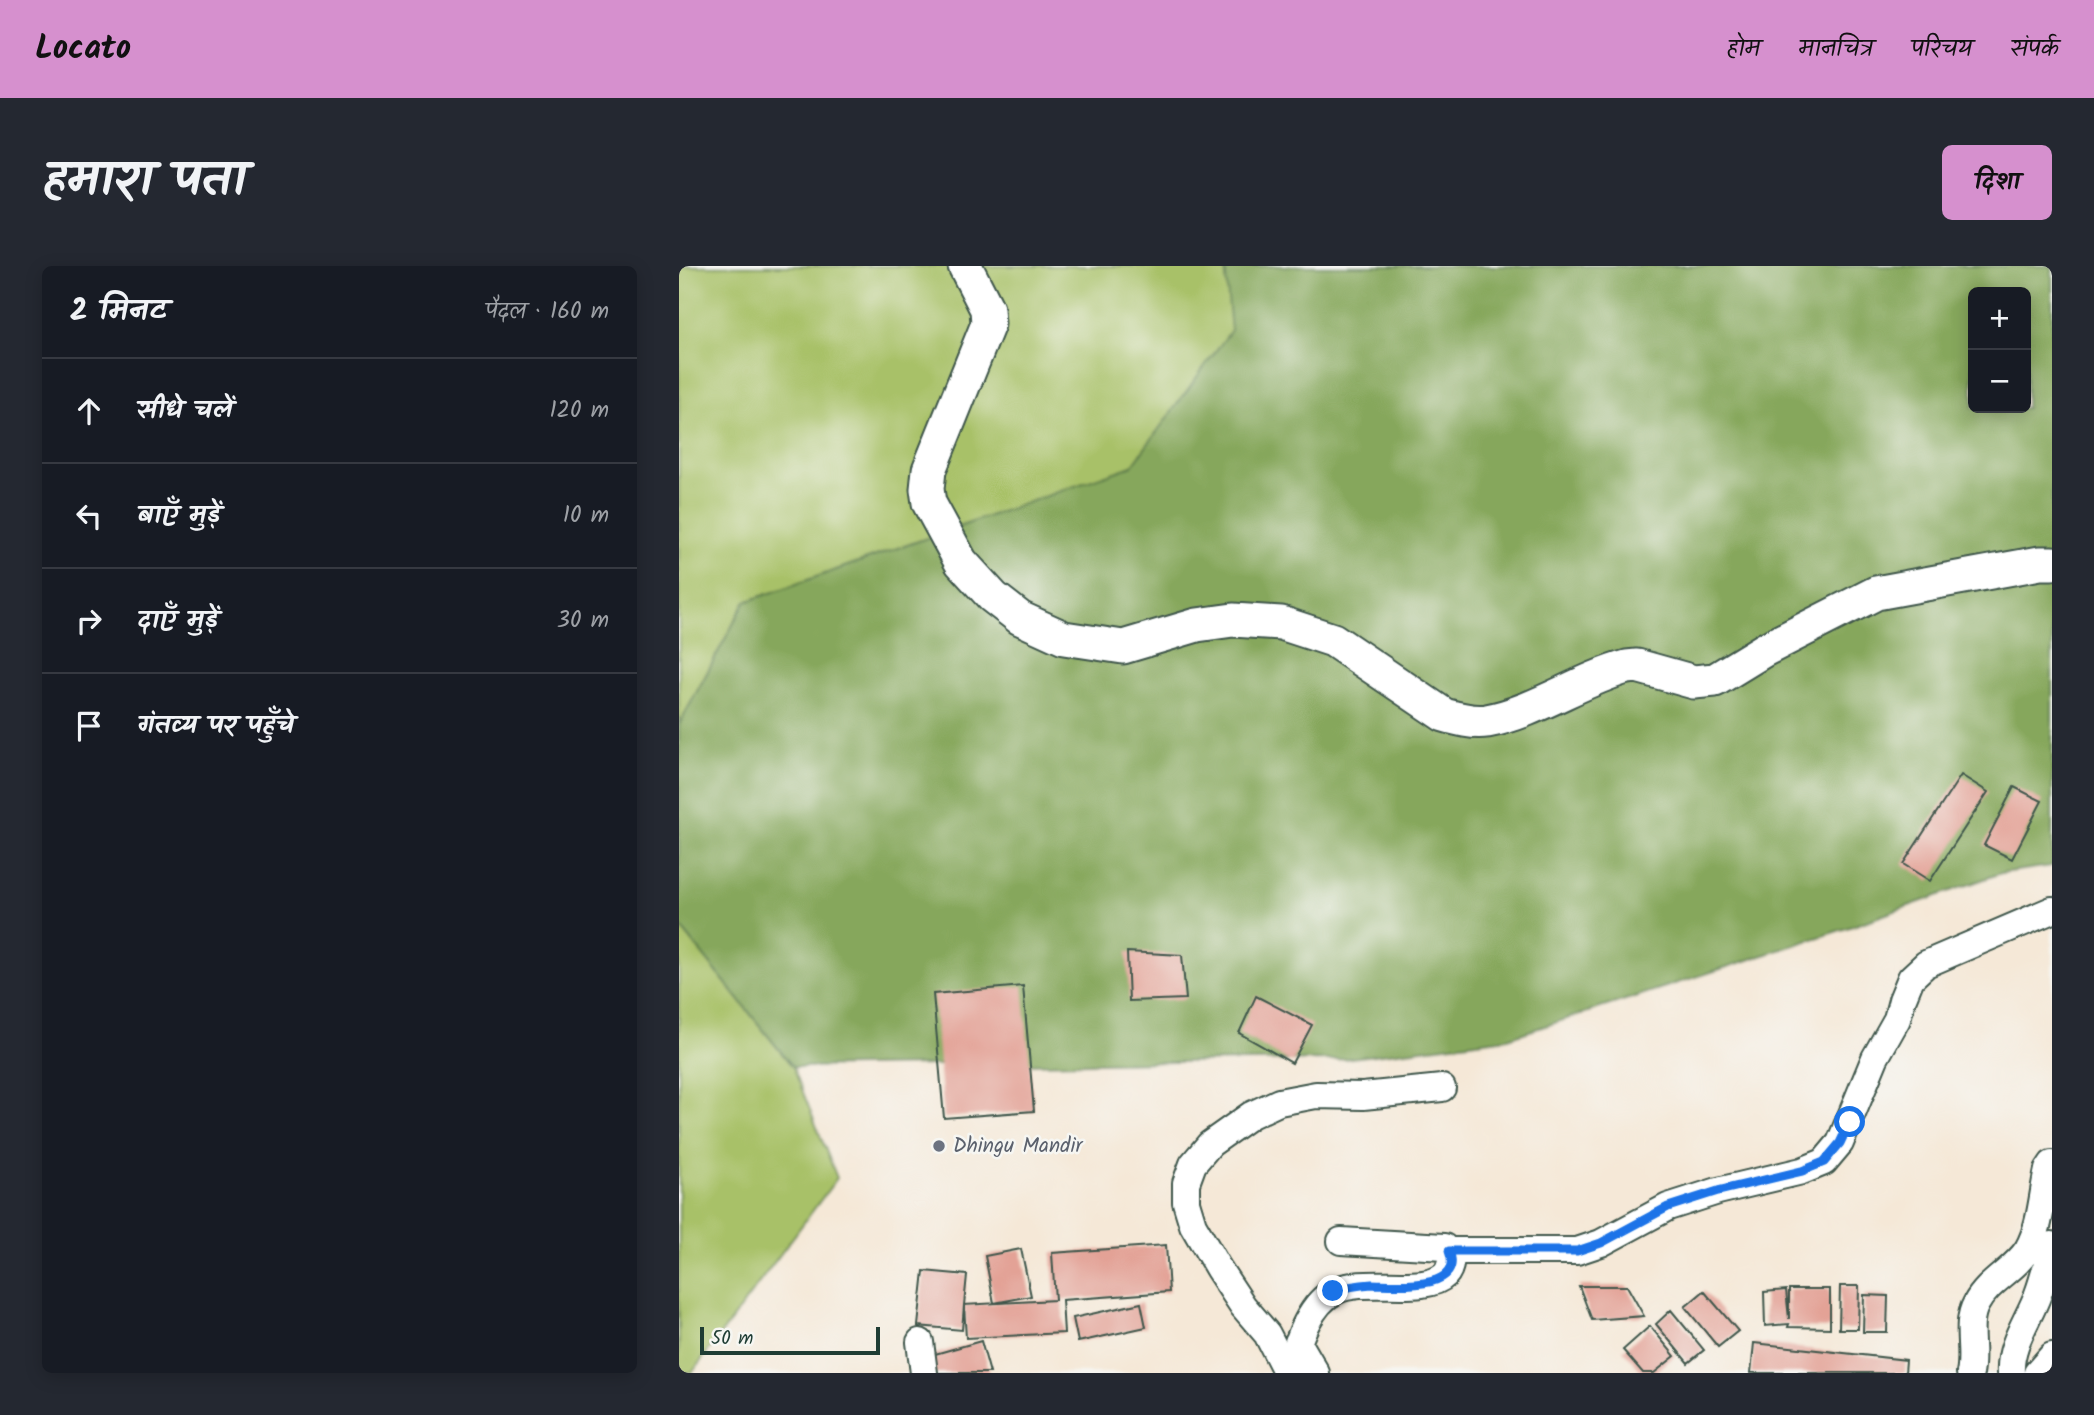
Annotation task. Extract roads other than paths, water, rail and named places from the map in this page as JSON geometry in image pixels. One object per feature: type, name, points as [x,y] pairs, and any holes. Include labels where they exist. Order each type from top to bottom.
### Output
[{"type":"main road","points":[[965,266],[984,301],[988,324],[929,470],[929,503],[961,562],[993,597],[1020,618],[1064,638],[1123,647],[1196,625],[1233,620],[1281,623],[1333,640],[1444,715],[1462,720],[1486,721],[1526,709],[1627,667],[1637,666],[1694,682],[1715,680],[1764,650],[1876,593],[2052,563]]},
{"type":"street","points":[[1341,1241],[1444,1247],[1449,1251],[1577,1251],[1601,1243],[1668,1207],[1718,1191],[1802,1171],[1824,1162],[1840,1143],[1875,1058],[1897,1019],[1911,978],[1918,970],[1926,964],[2052,910]]},
{"type":"street","points":[[1287,1373],[1267,1334],[1243,1306],[1193,1225],[1186,1202],[1186,1183],[1193,1164],[1210,1144],[1241,1122],[1279,1102],[1316,1095],[1363,1096],[1442,1088]]},
{"type":"street","points":[[1970,1373],[1971,1325],[1975,1306],[1984,1292],[2028,1249],[2037,1225],[2048,1170],[2052,1164]]},
{"type":"street","points":[[2011,1373],[2016,1343],[2038,1296],[2052,1245]]},
{"type":"street","points":[[1287,1373],[1312,1314],[1333,1291],[1348,1286],[1436,1281],[1447,1274],[1451,1263],[1449,1251]]},
{"type":"street","points":[[920,1342],[924,1373]]},
{"type":"street","points":[[1299,1342],[1316,1373]]},
{"type":"street","points":[[2037,1373],[2052,1356]]},
{"type":"place","name":"Dhingu Mandir","points":[[939,1146]]}]
